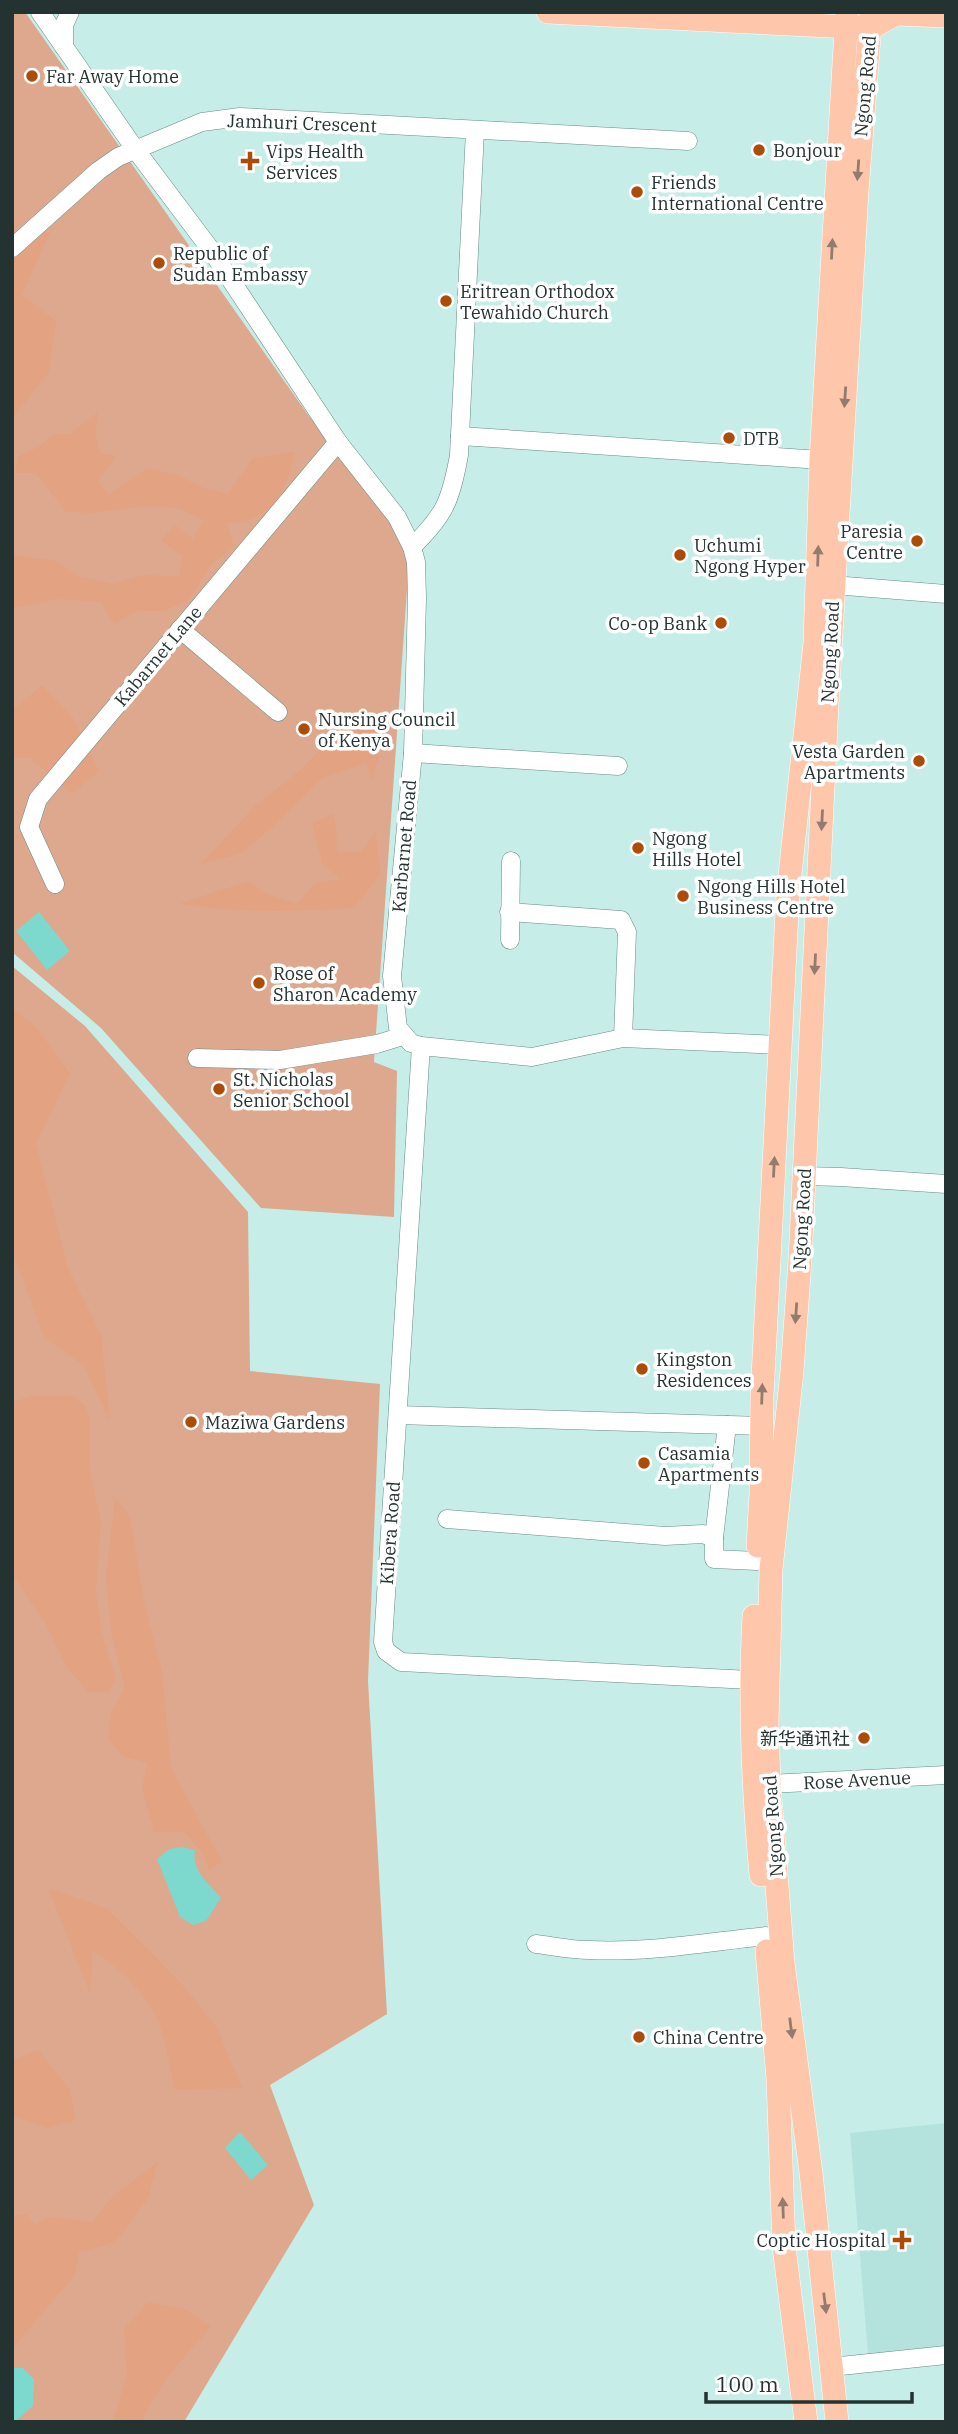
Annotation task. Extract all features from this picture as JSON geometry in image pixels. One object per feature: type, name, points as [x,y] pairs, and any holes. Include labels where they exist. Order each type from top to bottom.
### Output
[{"type":"main road","points":[[548,12],[847,20],[871,20],[893,13],[946,16]]},
{"type":"main road","name":"Ngong Road","points":[[806,2422],[784,2247],[778,2079],[753,1790],[750,1680],[788,893],[815,643],[821,460],[847,20]]},
{"type":"main road","name":"Ngong Road","points":[[837,2422],[783,1962],[769,1784],[767,1722],[771,1569],[792,1371],[800,1261],[833,585],[857,191],[871,20]]},
{"type":"main road","points":[[788,893],[803,880],[807,880],[816,886],[818,895]]},
{"type":"main road","points":[[769,1256],[772,1267],[780,1275],[796,1270],[800,1261]]},
{"type":"main road","points":[[789,2275],[801,2255],[813,2254],[820,2262]]},
{"type":"street","name":"Karbarnet Road","points":[[40,12],[135,149],[211,250],[338,442],[397,517],[412,547],[416,562],[413,753],[392,976],[396,1015],[403,1037]]},
{"type":"street","points":[[64,47],[64,25],[70,12]]},
{"type":"street","name":"Jamhuri Crescent","points":[[12,248],[98,171],[135,149],[202,122],[240,117],[688,141]]},
{"type":"street","points":[[412,547],[433,526],[447,503],[455,479],[460,436],[475,131]]},
{"type":"street","points":[[460,436],[821,460]]},
{"type":"street","name":"Kabarnet Lane","points":[[55,884],[29,827],[38,799],[338,442]]},
{"type":"street","points":[[833,585],[946,594]]},
{"type":"street","points":[[180,629],[278,712]]},
{"type":"street","points":[[413,753],[618,766]]},
{"type":"street","points":[[510,940],[511,862]]},
{"type":"street","points":[[509,912],[621,920],[627,932],[623,1038]]},
{"type":"street","points":[[198,1058],[280,1060],[377,1044],[403,1037],[421,1046],[533,1057],[623,1038],[780,1045]]},
{"type":"street","name":"Kibera Road","points":[[421,1046],[383,1642],[386,1651],[401,1662],[750,1680]]},
{"type":"street","points":[[804,1176],[946,1184]]},
{"type":"street","points":[[398,1415],[762,1426]]},
{"type":"street","points":[[727,1425],[714,1559],[757,1561]]},
{"type":"street","points":[[447,1519],[665,1536],[703,1534],[714,1538]]},
{"type":"street","name":"Rose Avenue","points":[[769,1784],[946,1775]]},
{"type":"street","points":[[536,1944],[614,1951],[766,1936]]},
{"type":"street","points":[[831,2367],[946,2355]]},
{"type":"shaded area","points":[[12,12],[25,12],[306,412],[399,534],[409,561],[374,1062],[397,1071],[394,1217],[261,1208],[101,1028],[12,952]]},
{"type":"shaded area","points":[[50,232],[22,295],[56,321],[49,372],[12,418],[12,237]]},
{"type":"shaded area","points":[[98,412],[95,435],[100,453],[117,456],[98,480],[108,495],[147,468],[180,476],[206,489],[228,494],[253,458],[295,452],[287,480],[275,502],[256,517],[227,523],[234,546],[210,566],[190,599],[165,611],[137,611],[114,624],[101,602],[59,599],[12,608],[12,555],[57,561],[78,576],[113,584],[142,575],[179,576],[182,556],[161,541],[175,525],[193,539],[203,520],[178,508],[143,506],[96,513],[66,512],[36,473],[15,473],[19,456],[40,446],[54,434],[70,434]]},
{"type":"shaded area","points":[[42,685],[73,718],[99,771],[72,794],[30,758],[12,758],[12,711]]},
{"type":"shaded area","points":[[385,720],[372,779],[366,763],[323,778],[275,825],[240,854],[201,864],[255,806],[303,768],[336,732]]},
{"type":"shaded area","points":[[333,814],[337,853],[361,851],[376,832],[380,875],[354,908],[266,911],[179,904],[249,881],[267,894],[297,904],[314,884],[340,879],[322,864],[312,823]]},
{"type":"shaded area","points":[[12,966],[85,1026],[248,1212],[250,1371],[380,1384],[368,1681],[387,2014],[270,2085],[314,2205],[184,2422],[12,2422]]},
{"type":"shaded area","points":[[12,1008],[36,1027],[70,1073],[36,1144],[68,1268],[101,1335],[110,1421],[84,1366],[44,1337],[13,1252]]},
{"type":"shaded area","points":[[31,1396],[73,1396],[85,1405],[90,1420],[90,1470],[101,1523],[96,1592],[102,1634],[116,1679],[108,1692],[88,1692],[67,1667],[46,1624],[12,1574],[12,1402]]},
{"type":"shaded area","points":[[115,1498],[130,1516],[145,1607],[162,1671],[171,1768],[222,1862],[209,1870],[202,1852],[184,1832],[154,1832],[142,1788],[147,1763],[122,1756],[108,1738],[111,1713],[125,1688],[111,1630],[106,1577]]},
{"type":"shaded area","points":[[48,1888],[108,1909],[145,1946],[188,1991],[217,2028],[242,2088],[175,2090],[162,2031],[155,2014],[120,1970],[93,1951],[90,1993]]},
{"type":"shaded area","points":[[38,2050],[70,2090],[76,2120],[48,2128],[12,2116],[12,2061]]},
{"type":"shaded area","name":"Coptic Hospital","points":[[946,2123],[946,2347],[868,2354],[850,2133]]},
{"type":"shaded area","points":[[158,2162],[148,2198],[115,2243],[79,2252],[75,2275],[12,2349],[12,2216],[26,2214],[35,2224],[51,2217],[93,2222],[113,2196]]},
{"type":"shaded area","points":[[148,2302],[187,2310],[211,2327],[164,2383],[142,2422],[113,2422],[127,2375],[124,2329]]},
{"type":"water","points":[[39,912],[70,951],[47,970],[16,931]]},
{"type":"water","points":[[182,1847],[195,1850],[198,1870],[221,1898],[206,1921],[193,1925],[180,1917],[157,1859],[169,1849]]},
{"type":"water","points":[[240,2132],[268,2165],[251,2180],[225,2148]]},
{"type":"water","points":[[12,2368],[23,2368],[34,2379],[33,2406],[15,2422],[12,2422]]},
{"type":"place","name":"Far Away Home","points":[[32,76]]},
{"type":"place","name":"Bonjour","points":[[759,150]]},
{"type":"place","name":"Vips Health Services","points":[[250,161]]},
{"type":"place","name":"Friends International Centre","points":[[637,192]]},
{"type":"place","name":"Republic of Sudan Embassy","points":[[159,263]]},
{"type":"place","name":"Eritrean Orthodox Tewahido Church","points":[[446,301]]},
{"type":"place","name":"DTB","points":[[729,438]]},
{"type":"place","name":"Paresia Centre","points":[[917,541]]},
{"type":"place","name":"Uchumi Ngong Hyper","points":[[680,555]]},
{"type":"place","name":"Co-op Bank","points":[[721,623]]},
{"type":"place","name":"Nursing Council of Kenya","points":[[304,729]]},
{"type":"place","name":"Vesta Garden Apartments","points":[[919,761]]},
{"type":"place","name":"Ngong Hills Hotel","points":[[638,848]]},
{"type":"place","name":"Ngong Hills Hotel Business Centre","points":[[683,896]]},
{"type":"place","name":"Rose of Sharon Academy","points":[[259,983]]},
{"type":"place","name":"St. Nicholas Senior School","points":[[219,1089]]},
{"type":"place","name":"Kingston Residences","points":[[642,1369]]},
{"type":"place","name":"Maziwa Gardens","points":[[191,1422]]},
{"type":"place","name":"Casamia Apartments","points":[[644,1463]]},
{"type":"place","name":"新华通讯社","points":[[864,1738]]},
{"type":"place","name":"China Centre","points":[[639,2037]]},
{"type":"place","name":"Coptic Hospital","points":[[902,2240]]}]
